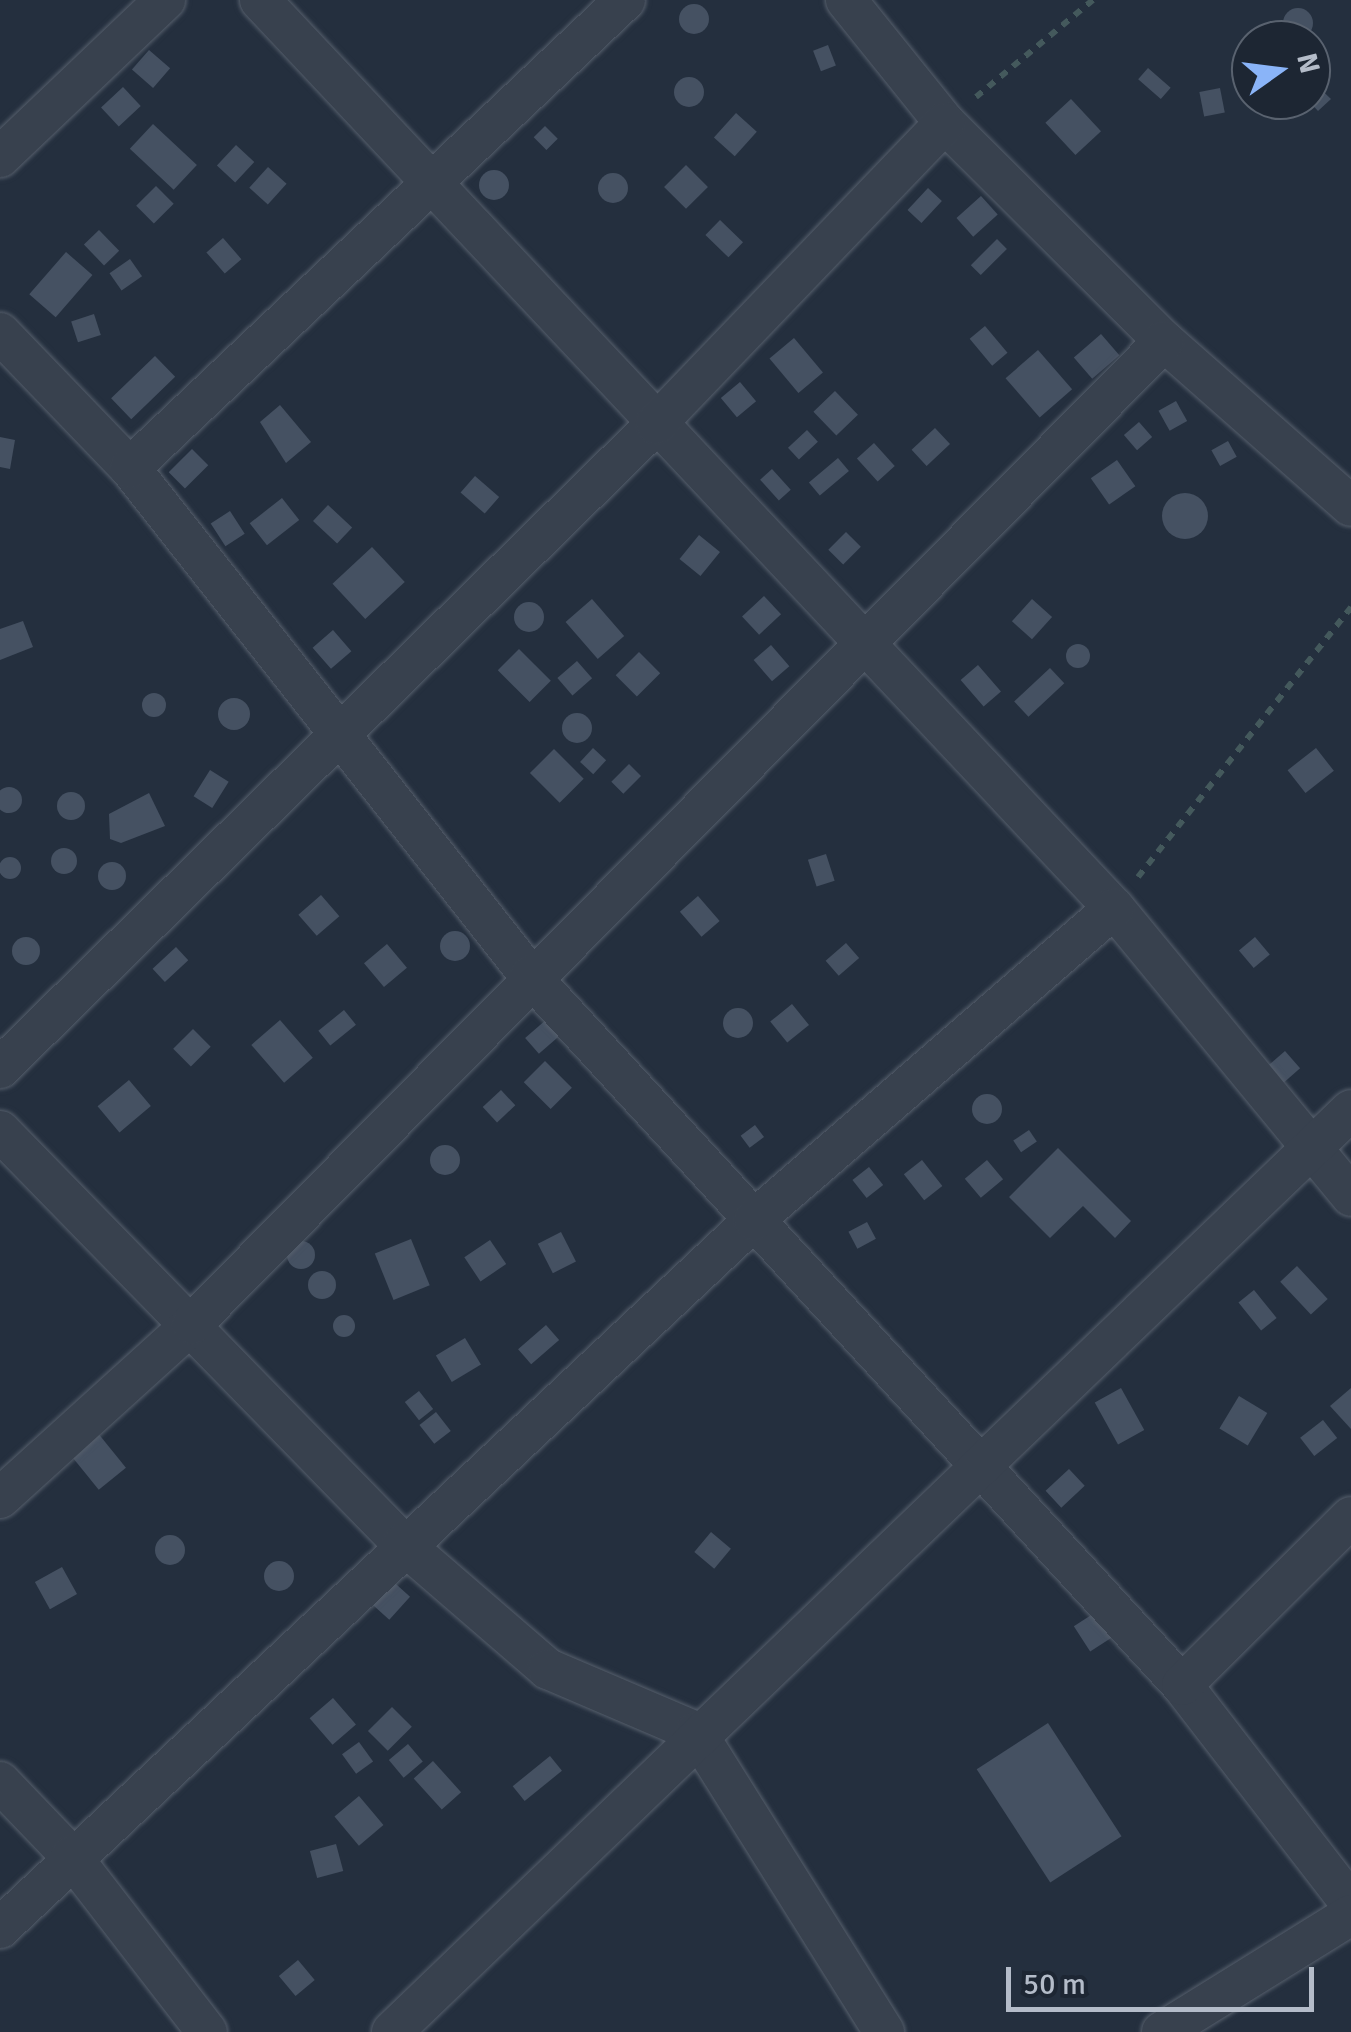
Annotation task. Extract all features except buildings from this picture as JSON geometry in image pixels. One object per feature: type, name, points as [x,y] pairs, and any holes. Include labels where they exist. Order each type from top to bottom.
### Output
[{"type":"street","points":[[0,156],[165,0]]},
{"type":"street","points":[[260,0],[1114,908],[1312,1156],[1351,1196]]},
{"type":"street","points":[[130,468],[434,187],[625,0]]},
{"type":"street","points":[[846,0],[944,123],[1164,341],[1351,506]]},
{"type":"street","points":[[0,1068],[656,424],[944,123]]},
{"type":"street","points":[[0,333],[130,468],[336,738],[530,976],[1182,1685],[1351,1904]]},
{"type":"street","points":[[0,1498],[192,1324],[530,976],[867,646],[1164,341]]},
{"type":"street","points":[[0,1928],[70,1856],[402,1544],[754,1220],[1114,908]]},
{"type":"street","points":[[392,2032],[696,1732],[1312,1156],[1351,1110]]},
{"type":"street","points":[[0,1132],[192,1324],[402,1544],[548,1669],[696,1732],[884,2032]]},
{"type":"street","points":[[1182,1685],[1351,1517]]},
{"type":"street","points":[[0,1782],[70,1856],[207,2032]]},
{"type":"street","points":[[1162,2032],[1351,1916]]},
{"type":"path","points":[[944,123],[1093,0]]},
{"type":"path","points":[[1114,908],[1351,607]]}]
